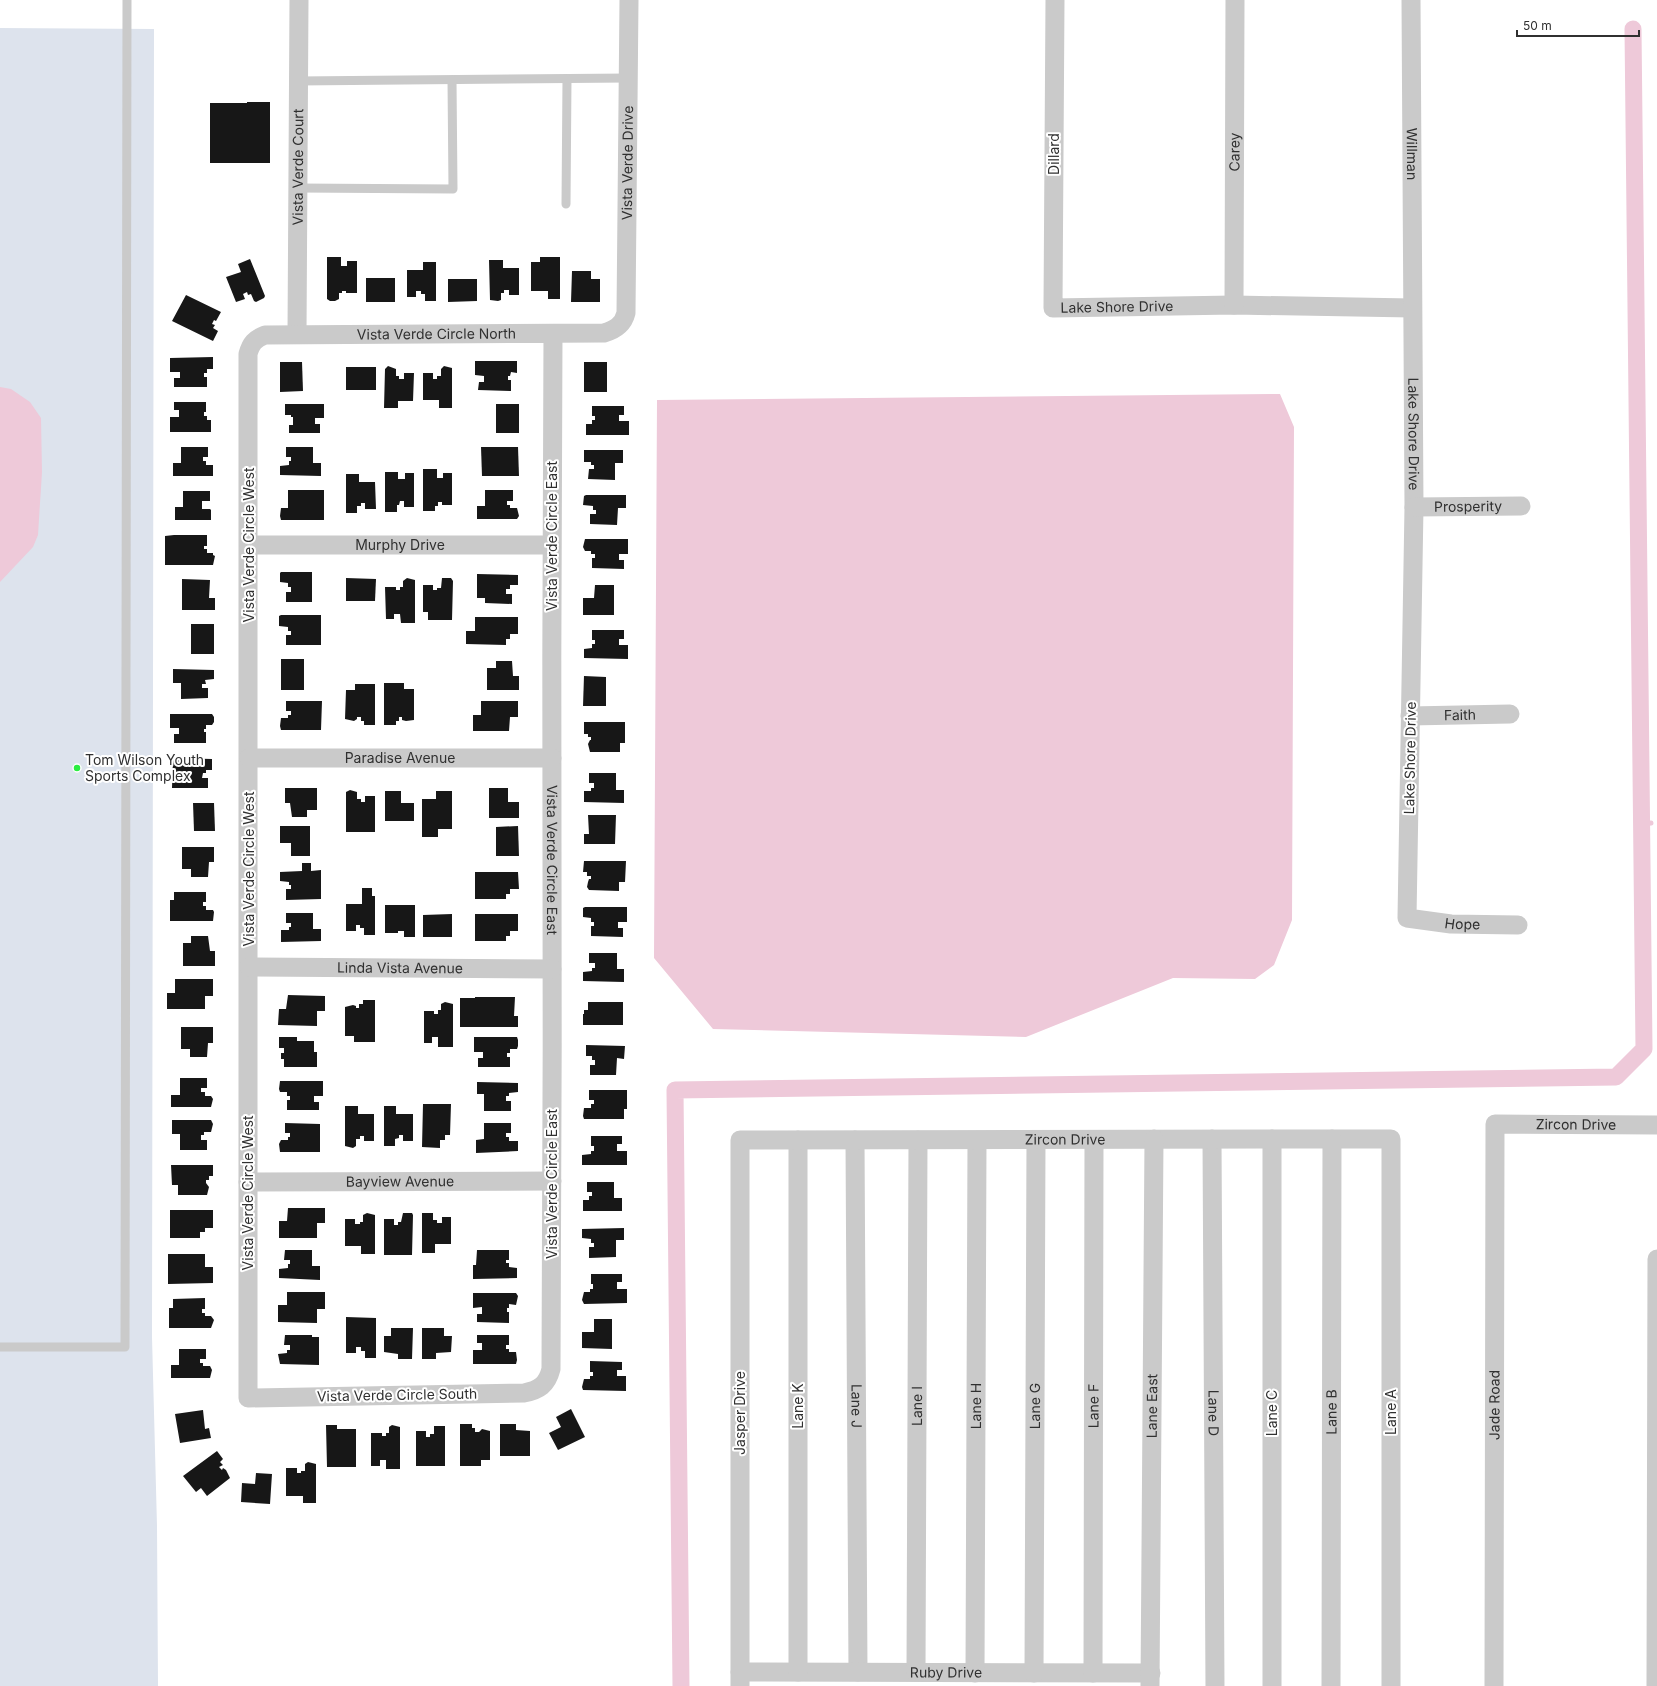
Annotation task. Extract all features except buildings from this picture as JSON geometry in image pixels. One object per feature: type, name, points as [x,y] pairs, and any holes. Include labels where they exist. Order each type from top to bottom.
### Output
[{"type":"street","name":"Vista Verde Court","points":[[297,334],[299,0]]},
{"type":"street","name":"Vista Verde Drive","points":[[620,325],[624,320],[626,313],[629,0]]},
{"type":"street","name":"Dillard","points":[[1053,308],[1055,0]]},
{"type":"street","name":"Carey","points":[[1234,305],[1235,0]]},
{"type":"street","name":"Willman","points":[[1411,0],[1412,308]]},
{"type":"street","name":"Lake Shore Drive","points":[[1053,308],[1234,305],[1412,308],[1414,507],[1407,918]]},
{"type":"street","name":"Vista Verde Circle North","points":[[253,341],[265,335],[297,334],[604,333],[613,331],[620,325]]},
{"type":"street","name":"Vista Verde Circle East","points":[[544,1384],[549,1377],[551,1369],[551,545],[553,334]]},
{"type":"street","name":"Vista Verde Circle West","points":[[248,1398],[248,354],[253,341]]},
{"type":"street","name":"Prosperity","points":[[1414,507],[1521,506]]},
{"type":"street","name":"Murphy Drive","points":[[249,545],[551,545]]},
{"type":"street","name":"Faith","points":[[1410,716],[1510,714]]},
{"type":"street","name":"Paradise Avenue","points":[[249,758],[552,758]]},
{"type":"street","name":"Hope","points":[[1407,918],[1451,924],[1518,925]]},
{"type":"street","name":"Linda Vista Avenue","points":[[249,967],[552,969]]},
{"type":"street","name":"Zircon Drive","points":[[1495,1124],[1657,1125]]},
{"type":"street","name":"Jade Road","points":[[1494,1686],[1495,1124]]},
{"type":"street","name":"Lane East","points":[[1151,1680],[1154,1139]]},
{"type":"street","name":"Lane D","points":[[1212,1139],[1215,1686]]},
{"type":"street","name":"Lane C","points":[[1272,1139],[1272,1686]]},
{"type":"street","name":"Lane B","points":[[1332,1139],[1332,1686]]},
{"type":"street","name":"Zircon Drive","points":[[740,1140],[1391,1139]]},
{"type":"street","name":"Lane A","points":[[1391,1139],[1392,1686]]},
{"type":"street","name":"Jasper Drive","points":[[740,1140],[740,1679]]},
{"type":"street","name":"Lane K","points":[[798,1140],[798,1672]]},
{"type":"street","name":"Lane J","points":[[855,1140],[858,1672]]},
{"type":"street","name":"Lane I","points":[[916,1672],[918,1140]]},
{"type":"street","name":"Lane H","points":[[975,1672],[977,1140]]},
{"type":"street","name":"Lane G","points":[[1034,1673],[1036,1140]]},
{"type":"street","name":"Lane F","points":[[1093,1673],[1094,1140]]},
{"type":"street","name":"Bayview Avenue","points":[[248,1182],[552,1181]]},
{"type":"street","points":[[1656,1686],[1657,1258]]},
{"type":"street","name":"Vista Verde Circle South","points":[[248,1398],[524,1393],[535,1391],[544,1384]]},
{"type":"street","name":"Ruby Drive","points":[[740,1679],[798,1672],[975,1672],[1093,1673],[1151,1680]]},
{"type":"lane","points":[[0,1347],[125,1347],[127,0]]},
{"type":"lane","points":[[298,81],[628,78]]},
{"type":"lane","points":[[566,204],[567,79]]},
{"type":"lane","points":[[298,188],[453,189],[452,80]]},
{"type":"shaded area","name":"Tom Wilson Youth Sports Complex","points":[[0,28],[154,29],[152,1337],[157,1526],[158,1686],[0,1686]]},
{"type":"shaded area","points":[[0,387],[11,389],[30,402],[41,418],[42,472],[38,535],[33,547],[0,582]]},
{"type":"shaded area","points":[[1280,394],[1294,427],[1292,920],[1274,965],[1255,979],[1173,978],[1026,1037],[713,1029],[654,958],[657,400]]},
{"type":"waterway","points":[[681,1686],[675,1090],[1616,1077],[1644,1049],[1633,29]]},
{"type":"waterway","points":[[1641,824],[1651,823]]},
{"type":"place","name":"Tom Wilson Youth Sports Complex","points":[[77,768]]}]
